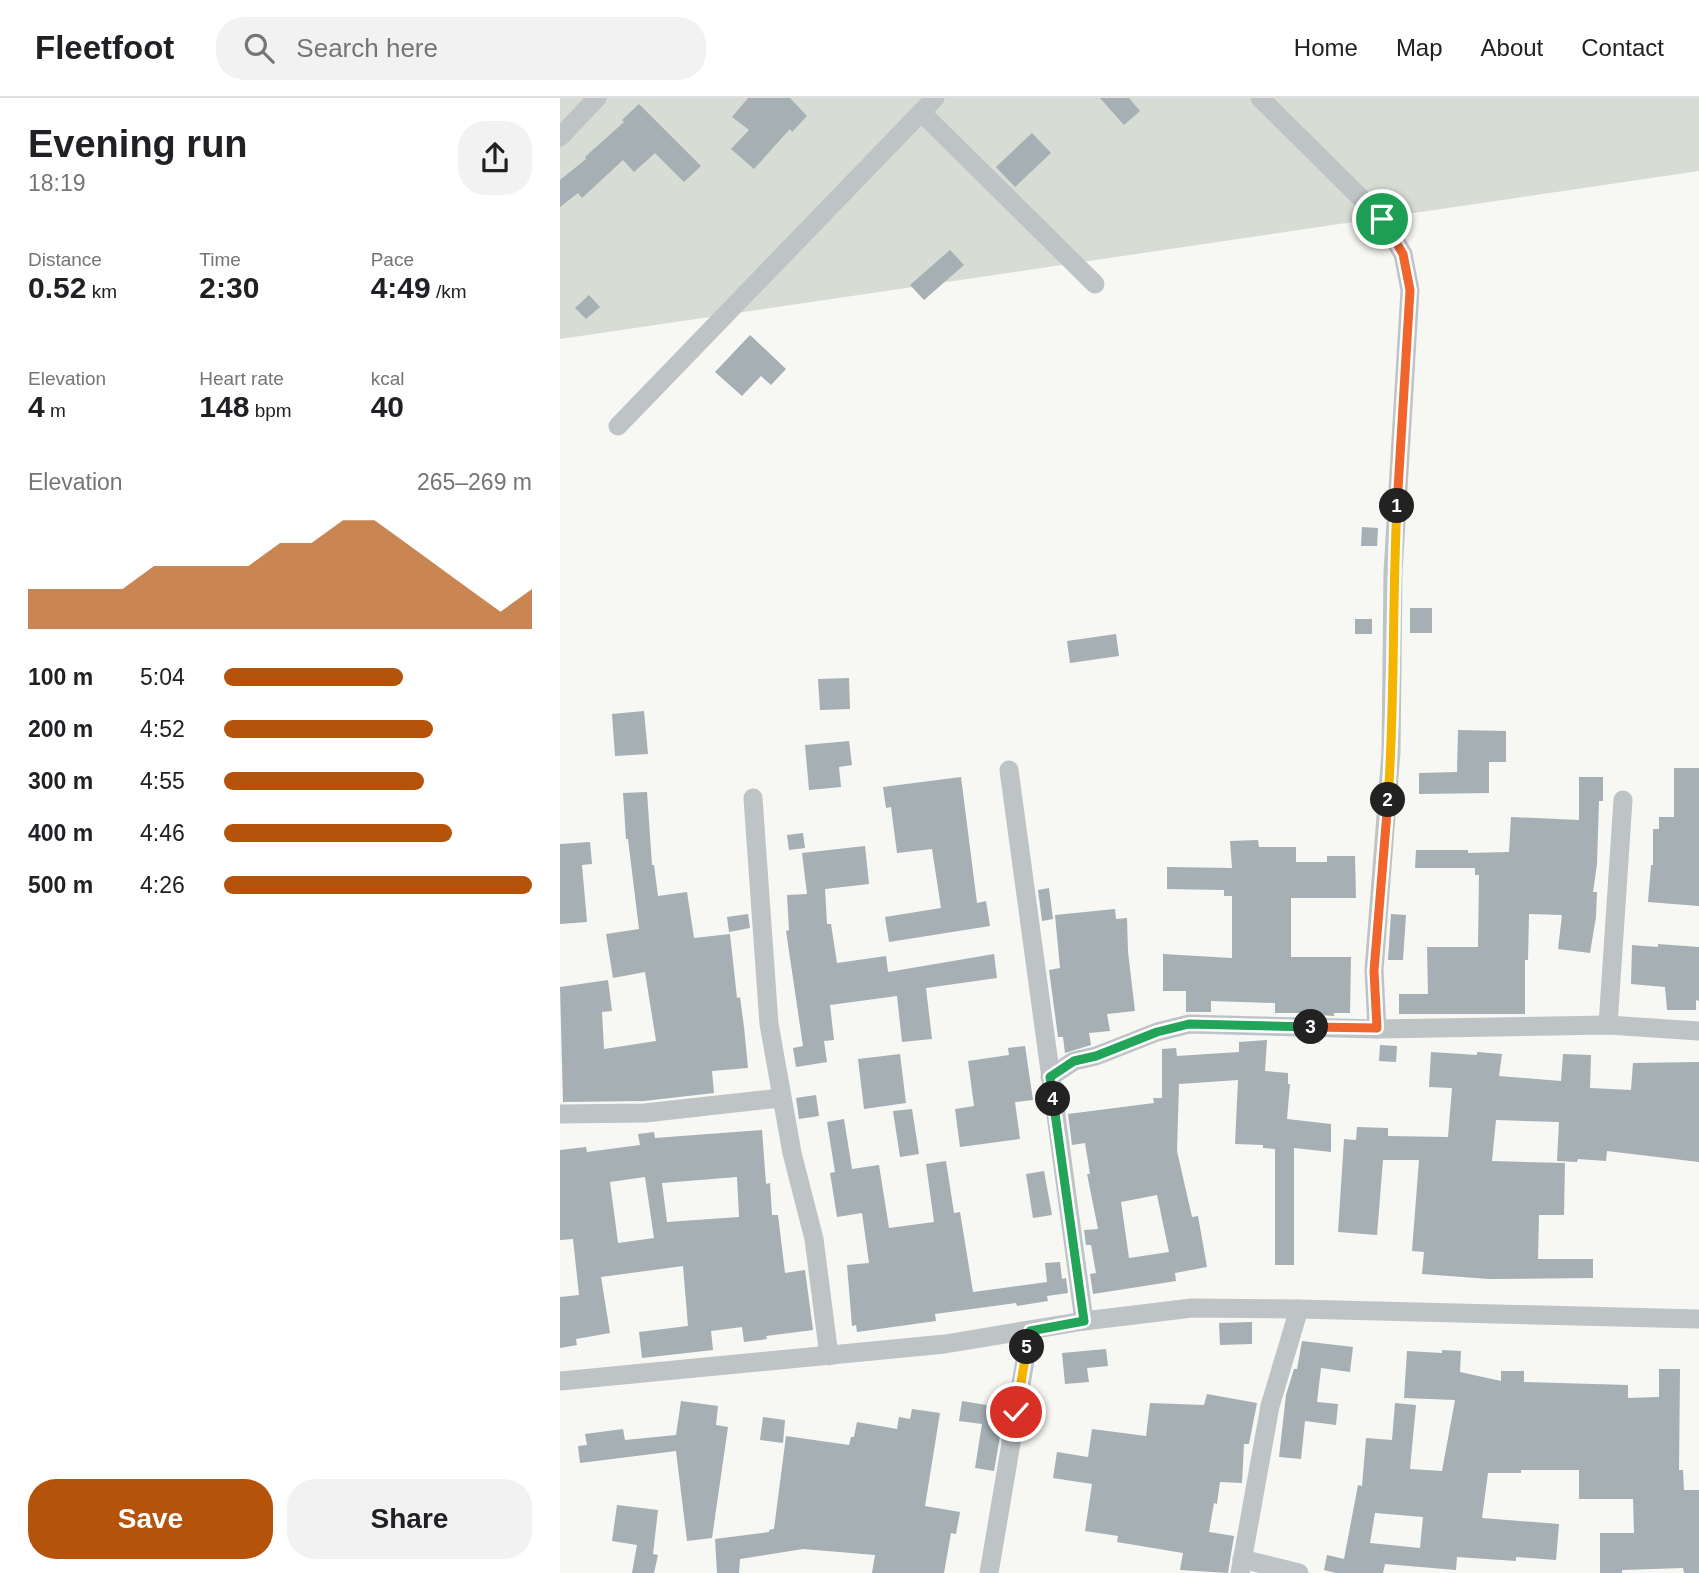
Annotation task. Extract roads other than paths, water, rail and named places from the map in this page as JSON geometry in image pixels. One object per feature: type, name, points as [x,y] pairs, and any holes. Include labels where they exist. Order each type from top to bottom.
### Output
[{"type":"street","points":[[560,137],[597,98]]},
{"type":"street","points":[[1260,98],[1382,219],[1403,254],[1410,290],[1394,572],[1391,752],[1374,971],[1377,1028]]},
{"type":"street","points":[[618,426],[928,105],[1096,284]]},
{"type":"street","points":[[1009,770],[1084,1321]]},
{"type":"street","points":[[753,798],[769,1024],[780,1098],[814,1239],[829,1356]]},
{"type":"street","points":[[1608,1025],[1623,800]]},
{"type":"street","points":[[1050,1077],[1074,1061],[1096,1056],[1157,1032],[1189,1024],[1377,1028],[1608,1025],[1699,1031]]},
{"type":"street","points":[[560,1115],[645,1113],[780,1098]]},
{"type":"street","points":[[560,1381],[945,1345],[1084,1321],[1192,1308],[1699,1319]]},
{"type":"street","points":[[1299,1309],[1270,1406],[1241,1566],[1299,1573]]},
{"type":"street","points":[[989,1573],[1030,1331]]}]
